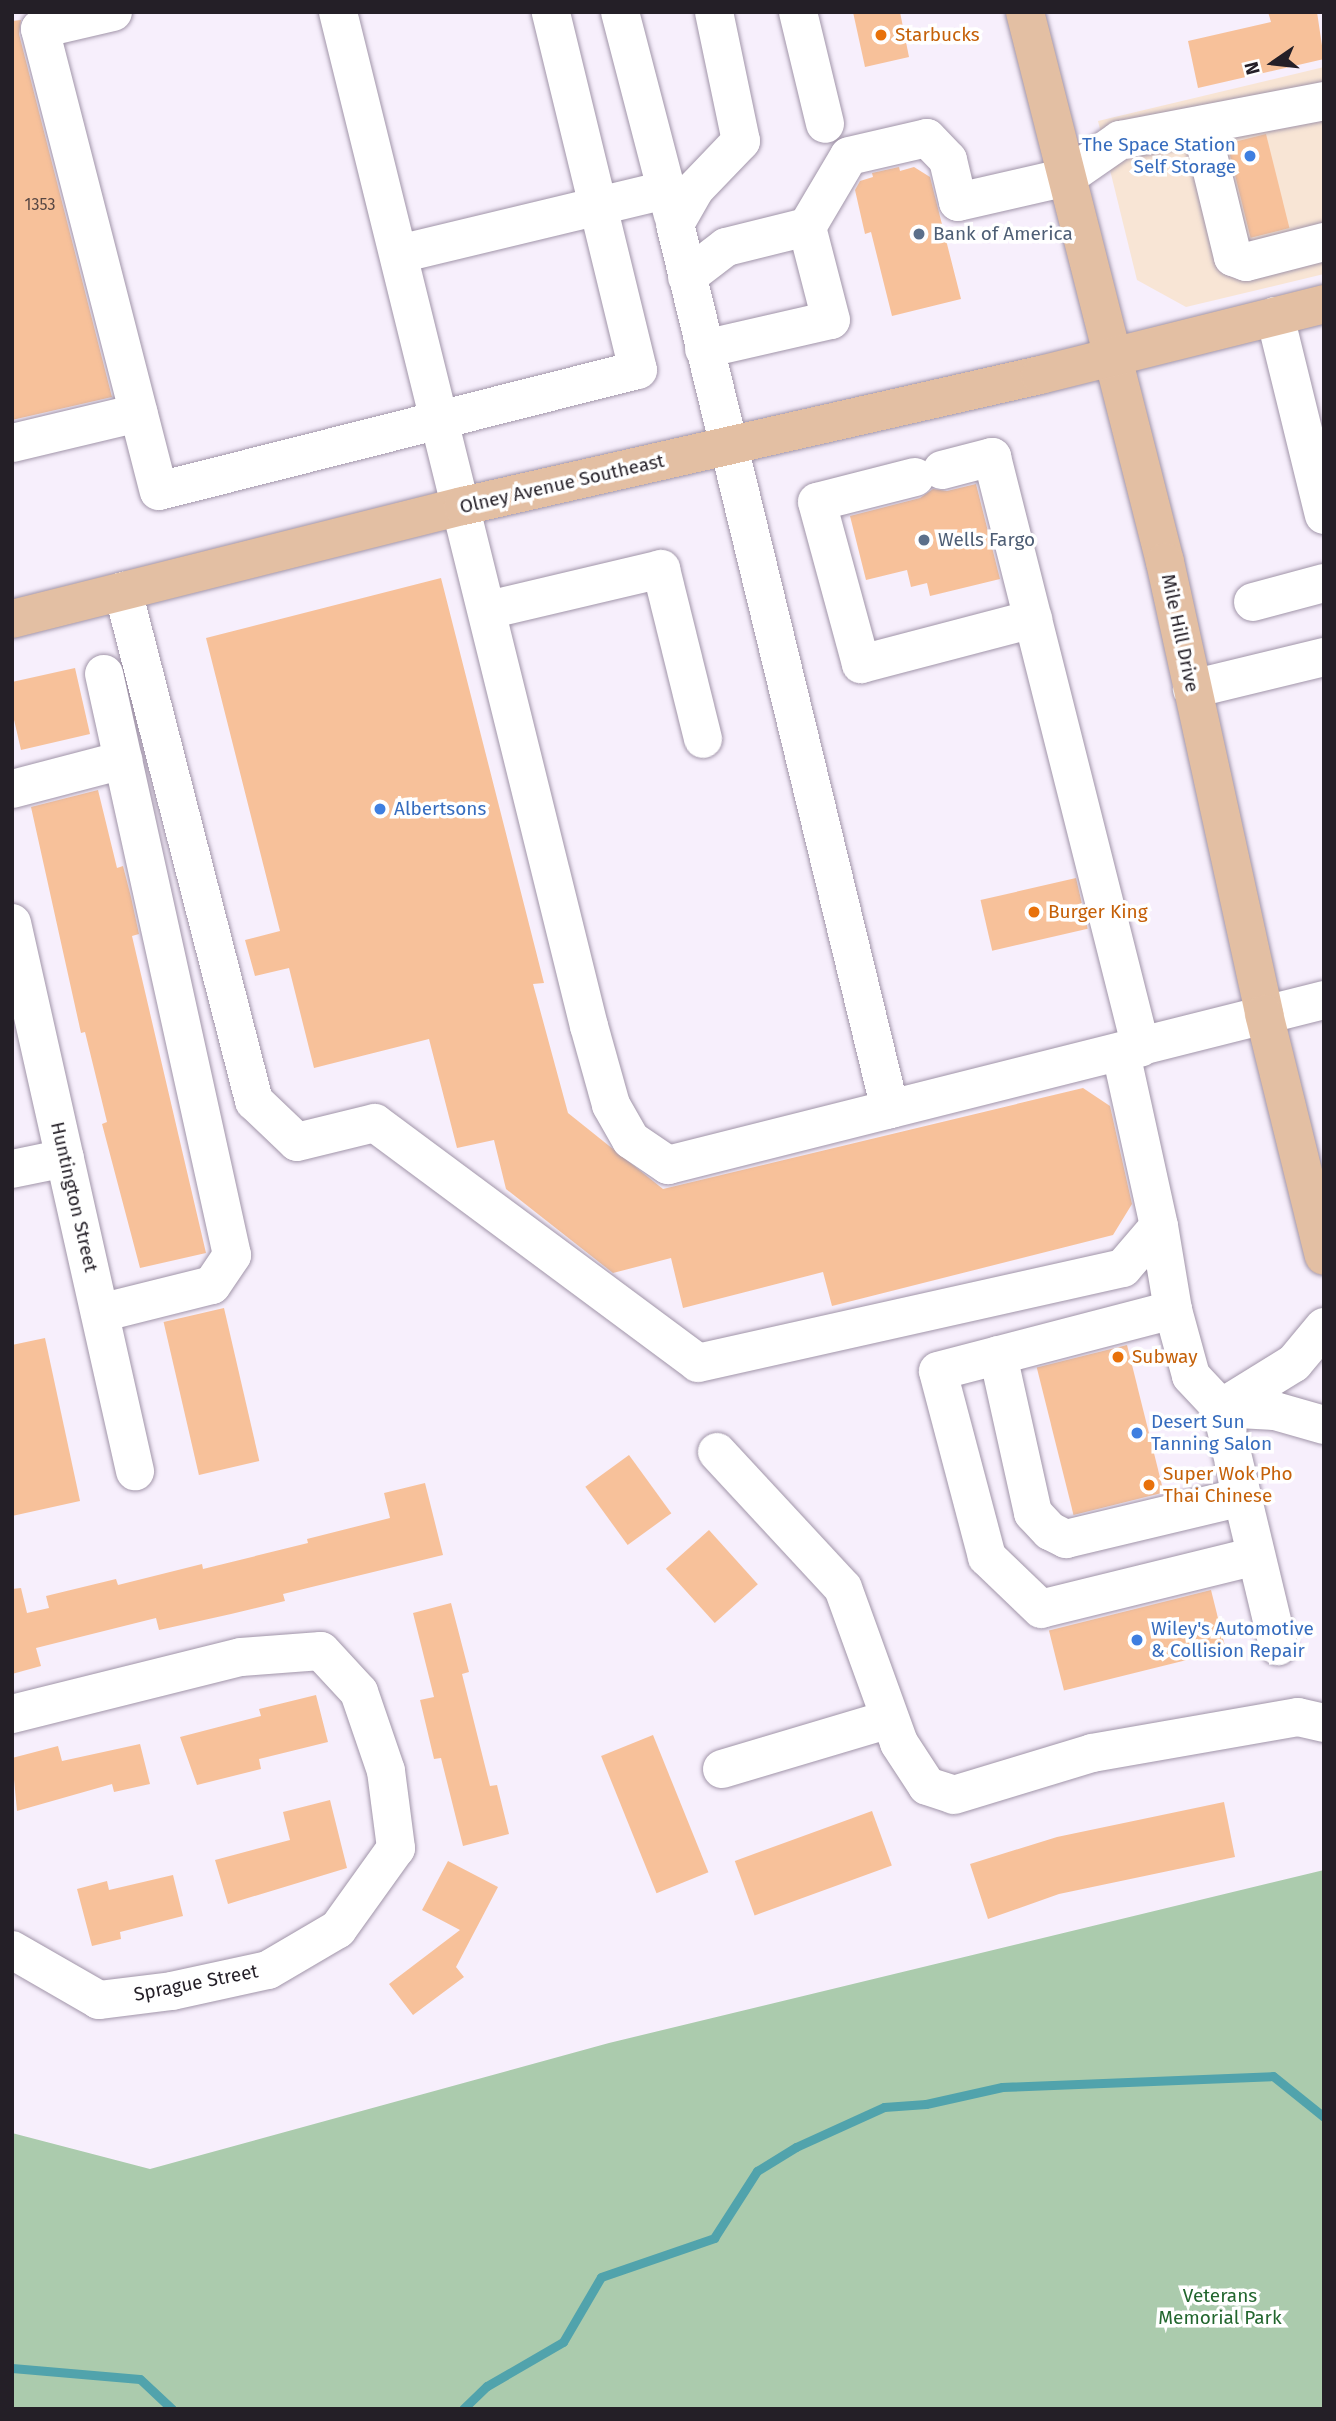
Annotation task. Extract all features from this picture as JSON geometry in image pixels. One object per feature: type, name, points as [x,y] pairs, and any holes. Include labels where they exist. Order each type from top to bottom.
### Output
[{"type":"main road","name":"Mile Hill Drive","points":[[1025,12],[1114,358],[1192,689],[1264,1014],[1324,1256]]},
{"type":"main road","name":"Olney Avenue Southeast","points":[[12,619],[463,506],[1114,358],[1324,304]]},
{"type":"street","points":[[113,12],[40,29],[159,491],[638,370],[551,12]]},
{"type":"street","points":[[338,12],[463,506],[589,1026],[611,1105],[631,1140],[668,1166],[1264,1014],[1321,1010]]},
{"type":"street","points":[[621,12],[671,207],[890,1109]]},
{"type":"street","points":[[399,254],[598,206],[671,207],[695,189],[741,141],[713,12]]},
{"type":"street","points":[[798,12],[825,124]]},
{"type":"street","points":[[704,349],[831,320],[807,227],[849,156],[927,138],[948,160],[958,202],[1067,177],[1120,140],[1324,102]]},
{"type":"street","points":[[1201,126],[1233,257],[1246,262],[1324,242]]},
{"type":"street","points":[[687,277],[726,247],[807,227]]},
{"type":"street","points":[[1275,316],[1324,515]]},
{"type":"street","points":[[12,443],[138,413]]},
{"type":"street","points":[[1033,619],[861,664],[817,502],[992,457],[1033,619],[1131,1050],[1173,1310],[1191,1376],[1221,1408],[1278,1646]]},
{"type":"street","points":[[488,610],[661,569],[703,739]]},
{"type":"street","points":[[1253,602],[1324,583]]},
{"type":"street","points":[[123,591],[254,1101],[298,1142],[375,1123],[698,1363],[1123,1268],[1159,1226]]},
{"type":"street","points":[[1192,689],[1324,657]]},
{"type":"street","points":[[100,1313],[212,1285],[232,1255],[104,674]]},
{"type":"street","points":[[12,789],[123,760]]},
{"type":"street","name":"Huntington Street","points":[[12,923],[22,1012],[65,1158],[135,1471]]},
{"type":"street","points":[[12,1169],[65,1158]]},
{"type":"street","points":[[1173,1310],[938,1371],[987,1557],[1041,1609],[1256,1556]]},
{"type":"street","points":[[1221,1408],[1294,1363],[1324,1327]]},
{"type":"street","points":[[998,1355],[1033,1513],[1050,1531],[1066,1539],[1242,1497]]},
{"type":"street","points":[[1221,1408],[1275,1412],[1324,1425]]},
{"type":"street","points":[[717,1452],[843,1588],[899,1744],[927,1786],[954,1795],[1092,1753],[1298,1717],[1324,1723]]},
{"type":"street","name":"Sprague Street","points":[[12,1714],[241,1657],[321,1651],[359,1692],[386,1771],[396,1848],[338,1929],[268,1969],[172,1990],[99,2000],[12,1950]]},
{"type":"street","points":[[722,1769],[890,1719]]},
{"type":"shaded area","points":[[1324,67],[1324,274],[1186,307],[1137,280],[1098,121]]},
{"type":"green space","name":"Veterans Memorial Park","points":[[1324,1870],[1324,2409],[12,2409],[12,2133],[150,2169],[609,2043]]},
{"type":"building","name":"Starbucks","points":[[853,12],[900,12],[909,57],[865,67]]},
{"type":"building","points":[[1268,12],[1317,12],[1324,59],[1198,88],[1188,41],[1271,22]]},
{"type":"building","points":[[21,20],[19,34],[112,397],[12,420],[12,21]]},
{"type":"building","points":[[1266,134],[1289,228],[1251,238],[1227,144]]},
{"type":"building","points":[[899,167],[900,171],[914,167],[930,177],[961,299],[892,316],[871,232],[865,234],[855,190],[860,181],[873,177],[872,173]]},
{"type":"building","name":"Wells Fargo","points":[[976,484],[1000,579],[930,596],[927,583],[911,587],[907,570],[866,580],[850,516],[920,498],[933,489],[947,491]]},
{"type":"building","points":[[441,578],[544,983],[533,984],[568,1113],[663,1189],[1083,1088],[1110,1106],[1132,1204],[1113,1235],[832,1306],[823,1272],[683,1308],[671,1258],[613,1273],[506,1189],[494,1140],[457,1148],[429,1039],[314,1068],[289,968],[255,976],[245,940],[280,931],[206,638]]},
{"type":"building","points":[[75,668],[90,734],[21,750],[12,711],[12,682]]},
{"type":"building","points":[[98,790],[117,868],[123,866],[131,897],[139,934],[132,936],[206,1253],[140,1268],[102,1124],[107,1122],[85,1032],[81,1033],[31,807]]},
{"type":"building","name":"Burger King","points":[[1076,878],[1088,929],[992,951],[981,900]]},
{"type":"building","points":[[224,1308],[259,1461],[199,1475],[164,1322]]},
{"type":"building","points":[[45,1338],[80,1501],[12,1516],[12,1345]]},
{"type":"building","points":[[1127,1345],[1164,1492],[1074,1515],[1037,1367]]},
{"type":"building","points":[[629,1455],[671,1513],[628,1545],[585,1487]]},
{"type":"building","points":[[425,1483],[443,1555],[283,1594],[285,1601],[231,1614],[159,1630],[156,1618],[36,1648],[41,1666],[12,1674],[12,1589],[21,1588],[27,1613],[49,1608],[46,1596],[116,1579],[118,1585],[202,1564],[203,1569],[308,1543],[307,1539],[390,1518],[384,1493]]},
{"type":"building","points":[[709,1530],[758,1584],[715,1623],[666,1569]]},
{"type":"building","name":"Wiley's Automotive & Collision Repair","points":[[1211,1590],[1226,1650],[1064,1691],[1049,1630]]},
{"type":"building","points":[[451,1603],[469,1672],[462,1674],[490,1786],[497,1785],[509,1834],[463,1846],[441,1758],[434,1759],[420,1700],[434,1697],[413,1613]]},
{"type":"building","points":[[316,1695],[328,1742],[259,1759],[261,1769],[197,1785],[180,1737],[261,1716],[259,1709]]},
{"type":"building","points":[[653,1735],[708,1872],[657,1893],[601,1756]]},
{"type":"building","points":[[140,1744],[150,1784],[114,1792],[112,1784],[17,1811],[12,1758],[58,1746],[62,1761]]},
{"type":"building","points":[[330,1800],[347,1868],[228,1904],[215,1860],[290,1840],[283,1812]]},
{"type":"building","points":[[1224,1802],[1235,1857],[1059,1894],[988,1919],[970,1864],[1057,1837]]},
{"type":"building","points":[[872,1811],[892,1866],[755,1915],[735,1861]]},
{"type":"building","points":[[448,1861],[498,1887],[456,1967],[464,1977],[413,2015],[389,1984],[460,1930],[422,1910]]},
{"type":"building","points":[[173,1875],[183,1916],[120,1932],[121,1939],[92,1946],[77,1889],[107,1881],[109,1890]]},
{"type":"waterway","points":[[463,2409],[487,2386],[563,2342],[601,2277],[714,2238],[757,2171],[796,2147],[884,2107],[926,2104],[1002,2087],[1273,2076],[1324,2117]]},
{"type":"waterway","points":[[12,2368],[140,2379],[172,2409]]},
{"type":"place","name":"Starbucks","points":[[881,35]]},
{"type":"place","name":"The Space Station Self Storage","points":[[1250,156]]},
{"type":"place","name":"Bank of America","points":[[919,234]]},
{"type":"place","name":"Wells Fargo","points":[[924,540]]},
{"type":"place","name":"Albertsons","points":[[380,809]]},
{"type":"place","name":"Burger King","points":[[1034,912]]},
{"type":"place","name":"Subway","points":[[1118,1357]]},
{"type":"place","name":"Desert Sun Tanning Salon","points":[[1137,1433]]},
{"type":"place","name":"Super Wok Pho Thai Chinese","points":[[1149,1485]]},
{"type":"place","name":"Wiley's Automotive & Collision Repair","points":[[1137,1640]]}]
